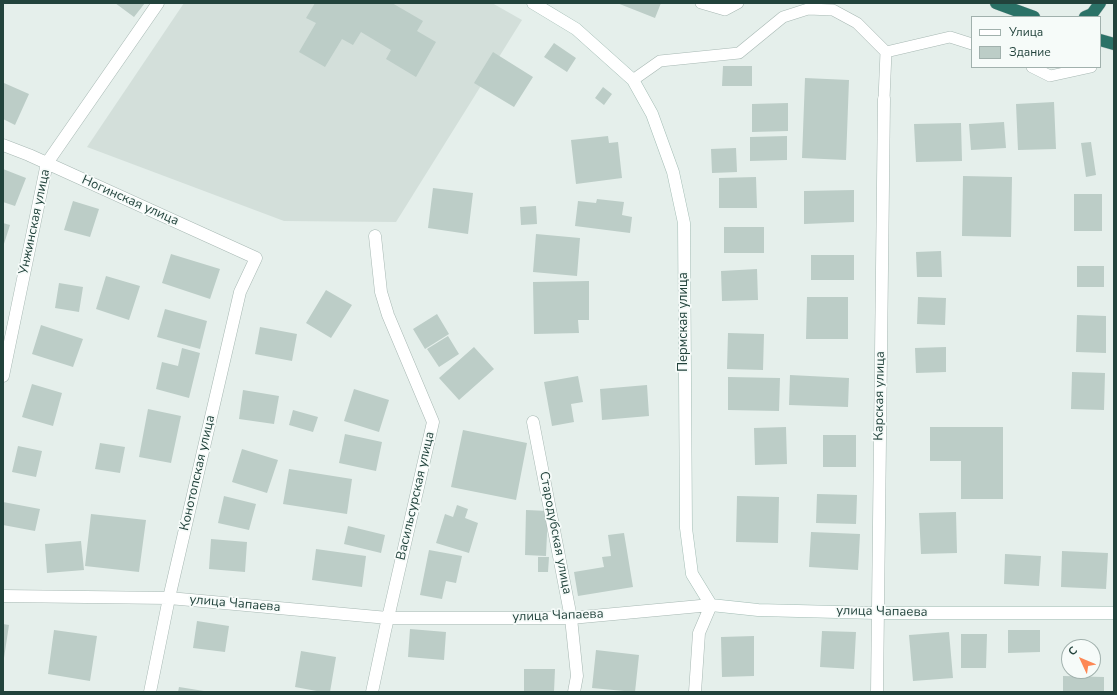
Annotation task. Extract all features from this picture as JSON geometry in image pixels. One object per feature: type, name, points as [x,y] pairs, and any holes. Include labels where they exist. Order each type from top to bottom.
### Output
[{"type":"highway","points":[[996,3],[1031,16]]},
{"type":"highway","points":[[1087,16],[1092,14],[1100,3]]},
{"type":"highway","points":[[1101,42],[1114,44]]},
{"type":"street","name":"Унжинская улица","points":[[3,376],[47,163],[158,3]]},
{"type":"street","name":"Пермская улица","points":[[533,3],[576,29],[633,80],[652,114],[673,172],[684,223],[686,528],[692,574],[711,605]]},
{"type":"street","name":"Карская улица","points":[[877,692],[884,99]]},
{"type":"street","name":"Ногинская улица","points":[[3,145],[47,163],[256,258]]},
{"type":"street","name":"Васильсурская улица","points":[[372,692],[433,422],[388,315],[381,292],[375,236]]},
{"type":"street","name":"Конотопская улица","points":[[150,692],[169,598],[240,292],[256,258]]},
{"type":"street","name":"Стародубская улица","points":[[533,422],[571,618],[577,676],[574,692]]},
{"type":"street","name":"улица Чапаева","points":[[3,596],[169,598],[388,618],[571,618],[711,605],[758,610],[877,613],[1114,613]]},
{"type":"street","points":[[695,692],[699,633],[711,605]]},
{"type":"lane","points":[[701,3],[725,10],[738,3]]},
{"type":"lane","points":[[633,80],[660,61],[739,53],[783,17],[808,9],[833,10],[857,23],[886,52],[884,99]]},
{"type":"lane","points":[[886,52],[950,37],[971,44]]},
{"type":"lane","points":[[1034,68],[1050,76],[1087,68]]},
{"type":"shaded area","points":[[184,3],[492,3],[522,20],[396,222],[284,221],[87,147]]},
{"type":"building","points":[[115,3],[145,3],[134,17]]},
{"type":"building","points":[[315,3],[392,3],[423,21],[417,31],[436,42],[416,77],[386,59],[391,50],[361,32],[353,45],[342,39],[325,67],[299,52],[316,23],[306,18]]},
{"type":"building","points":[[617,3],[661,3],[655,18]]},
{"type":"building","points":[[554,43],[576,58],[567,72],[544,57]]},
{"type":"building","points":[[493,52],[533,77],[514,107],[474,83]]},
{"type":"building","points":[[723,66],[752,66],[752,86],[722,86]]},
{"type":"building","points":[[805,78],[849,80],[846,160],[802,158]]},
{"type":"building","points":[[4,83],[29,94],[15,125],[3,119]]},
{"type":"building","points":[[603,87],[612,94],[604,105],[595,98]]},
{"type":"building","points":[[1054,102],[1056,149],[1018,150],[1016,104]]},
{"type":"building","points":[[788,103],[788,131],[752,132],[752,104]]},
{"type":"building","points":[[1004,122],[1006,148],[971,150],[969,124]]},
{"type":"building","points":[[961,123],[962,161],[916,162],[914,124]]},
{"type":"building","points":[[608,136],[609,143],[618,142],[622,178],[576,184],[571,140]]},
{"type":"building","points":[[787,136],[787,160],[750,161],[750,137]]},
{"type":"building","points":[[1091,142],[1096,175],[1086,177],[1081,143]]},
{"type":"building","points":[[736,148],[737,172],[712,173],[711,149]]},
{"type":"building","points":[[3,169],[26,178],[15,206],[3,202]]},
{"type":"building","points":[[963,176],[1012,177],[1011,237],[962,236]]},
{"type":"building","points":[[756,177],[757,208],[719,208],[719,178]]},
{"type":"building","points":[[433,188],[473,193],[468,234],[428,228]]},
{"type":"building","points":[[854,190],[854,222],[804,224],[804,191]]},
{"type":"building","points":[[1074,194],[1102,194],[1102,231],[1074,231]]},
{"type":"building","points":[[597,199],[624,202],[622,215],[632,217],[630,233],[575,226],[578,201],[596,203]]},
{"type":"building","points":[[73,201],[99,209],[90,237],[64,230]]},
{"type":"building","points":[[536,206],[537,224],[521,225],[520,207]]},
{"type":"building","points":[[3,223],[10,225],[3,247]]},
{"type":"building","points":[[724,227],[764,227],[764,253],[724,253]]},
{"type":"building","points":[[536,234],[580,238],[577,276],[533,272]]},
{"type":"building","points":[[941,251],[942,277],[917,277],[916,252]]},
{"type":"building","points":[[171,254],[220,269],[210,299],[162,283]]},
{"type":"building","points":[[811,255],[854,255],[854,280],[811,280]]},
{"type":"building","points":[[1077,266],[1104,266],[1104,287],[1077,287]]},
{"type":"building","points":[[757,269],[758,300],[722,301],[721,271]]},
{"type":"building","points":[[106,276],[140,286],[129,320],[96,309]]},
{"type":"building","points":[[589,281],[589,320],[578,320],[579,333],[534,334],[533,282]]},
{"type":"building","points":[[59,283],[83,287],[79,312],[55,308]]},
{"type":"building","points":[[326,290],[352,305],[331,338],[306,323]]},
{"type":"building","points":[[807,297],[848,297],[848,339],[806,339]]},
{"type":"building","points":[[918,297],[946,298],[945,325],[917,324]]},
{"type":"building","points":[[165,309],[207,321],[200,349],[157,337]]},
{"type":"building","points":[[437,314],[449,334],[425,349],[413,329]]},
{"type":"building","points":[[1077,315],[1106,316],[1106,353],[1076,352]]},
{"type":"building","points":[[41,325],[83,339],[73,367],[32,354]]},
{"type":"building","points":[[260,327],[297,334],[292,361],[255,354]]},
{"type":"building","points":[[728,333],[764,334],[763,370],[727,369]]},
{"type":"building","points":[[448,336],[459,354],[439,367],[427,349]]},
{"type":"building","points":[[474,347],[494,369],[459,400],[439,378]]},
{"type":"building","points":[[946,347],[946,372],[916,373],[915,348]]},
{"type":"building","points":[[182,348],[200,353],[189,398],[156,389],[162,362],[178,366]]},
{"type":"building","points":[[1072,372],[1105,373],[1104,410],[1071,409]]},
{"type":"building","points":[[790,375],[849,378],[848,407],[789,405]]},
{"type":"building","points":[[578,376],[583,402],[571,404],[574,422],[552,426],[544,382]]},
{"type":"building","points":[[728,377],[780,378],[779,411],[728,410]]},
{"type":"building","points":[[32,384],[62,393],[53,426],[22,417]]},
{"type":"building","points":[[647,385],[649,416],[602,420],[600,389]]},
{"type":"building","points":[[354,389],[389,400],[379,432],[344,421]]},
{"type":"building","points":[[243,390],[279,396],[274,424],[239,419]]},
{"type":"building","points":[[148,409],[181,416],[171,463],[139,457]]},
{"type":"building","points":[[293,410],[318,417],[313,432],[289,425]]},
{"type":"building","points":[[786,427],[787,464],[755,465],[754,428]]},
{"type":"building","points":[[930,427],[1003,427],[1003,499],[961,499],[961,461],[930,461]]},
{"type":"building","points":[[463,430],[527,443],[516,500],[451,487]]},
{"type":"building","points":[[345,434],[382,442],[376,471],[339,463]]},
{"type":"building","points":[[823,435],[856,435],[856,467],[823,467]]},
{"type":"building","points":[[100,443],[125,447],[120,473],[95,469]]},
{"type":"building","points":[[18,446],[42,451],[36,477],[12,472]]},
{"type":"building","points":[[242,449],[278,460],[267,493],[232,482]]},
{"type":"building","points":[[289,469],[352,479],[347,514],[283,504]]},
{"type":"building","points":[[817,494],[857,495],[856,524],[816,523]]},
{"type":"building","points":[[224,496],[256,504],[249,530],[218,523]]},
{"type":"building","points":[[737,496],[779,497],[778,543],[736,542]]},
{"type":"building","points":[[3,502],[40,509],[35,531],[3,525]]},
{"type":"building","points":[[457,505],[468,509],[465,518],[478,523],[469,553],[436,543],[445,514],[453,517]]},
{"type":"building","points":[[526,510],[548,511],[546,556],[525,555]]},
{"type":"building","points":[[956,512],[957,553],[921,554],[919,513]]},
{"type":"building","points":[[91,514],[146,520],[139,572],[85,566]]},
{"type":"building","points":[[348,526],[385,535],[381,553],[344,544]]},
{"type":"building","points":[[811,532],[860,534],[858,570],[809,567]]},
{"type":"building","points":[[624,533],[633,587],[578,596],[574,572],[604,567],[602,557],[611,556],[608,535]]},
{"type":"building","points":[[211,539],[247,542],[245,572],[209,569]]},
{"type":"building","points":[[81,541],[84,570],[47,573],[45,544]]},
{"type":"building","points":[[316,549],[366,556],[362,587],[312,580]]},
{"type":"building","points":[[429,550],[462,556],[456,583],[446,581],[442,599],[420,595]]},
{"type":"building","points":[[1062,551],[1108,553],[1106,589],[1061,587]]},
{"type":"building","points":[[1005,554],[1041,556],[1039,586],[1004,584]]},
{"type":"building","points":[[538,557],[549,557],[548,572],[538,572]]},
{"type":"building","points":[[197,621],[229,626],[225,652],[193,648]]},
{"type":"building","points":[[3,624],[9,625],[4,658],[3,658]]},
{"type":"building","points":[[410,629],[446,632],[444,660],[408,657]]},
{"type":"building","points":[[54,630],[97,636],[90,681],[48,674]]},
{"type":"building","points":[[1008,630],[1040,630],[1040,652],[1008,653]]},
{"type":"building","points":[[822,631],[856,632],[854,669],[820,667]]},
{"type":"building","points":[[949,632],[953,678],[913,681],[909,635]]},
{"type":"building","points":[[961,634],[987,634],[986,668],[961,668]]},
{"type":"building","points":[[754,636],[754,676],[722,677],[721,637]]},
{"type":"building","points":[[596,650],[639,655],[635,692],[592,688]]},
{"type":"building","points":[[301,651],[336,657],[330,692],[295,687]]},
{"type":"building","points":[[524,669],[555,669],[554,692],[524,692]]},
{"type":"building","points":[[1101,677],[1104,677],[1104,692],[1063,692],[1063,679],[1101,679]]},
{"type":"building","points":[[179,687],[204,691],[204,692],[178,692]]}]
